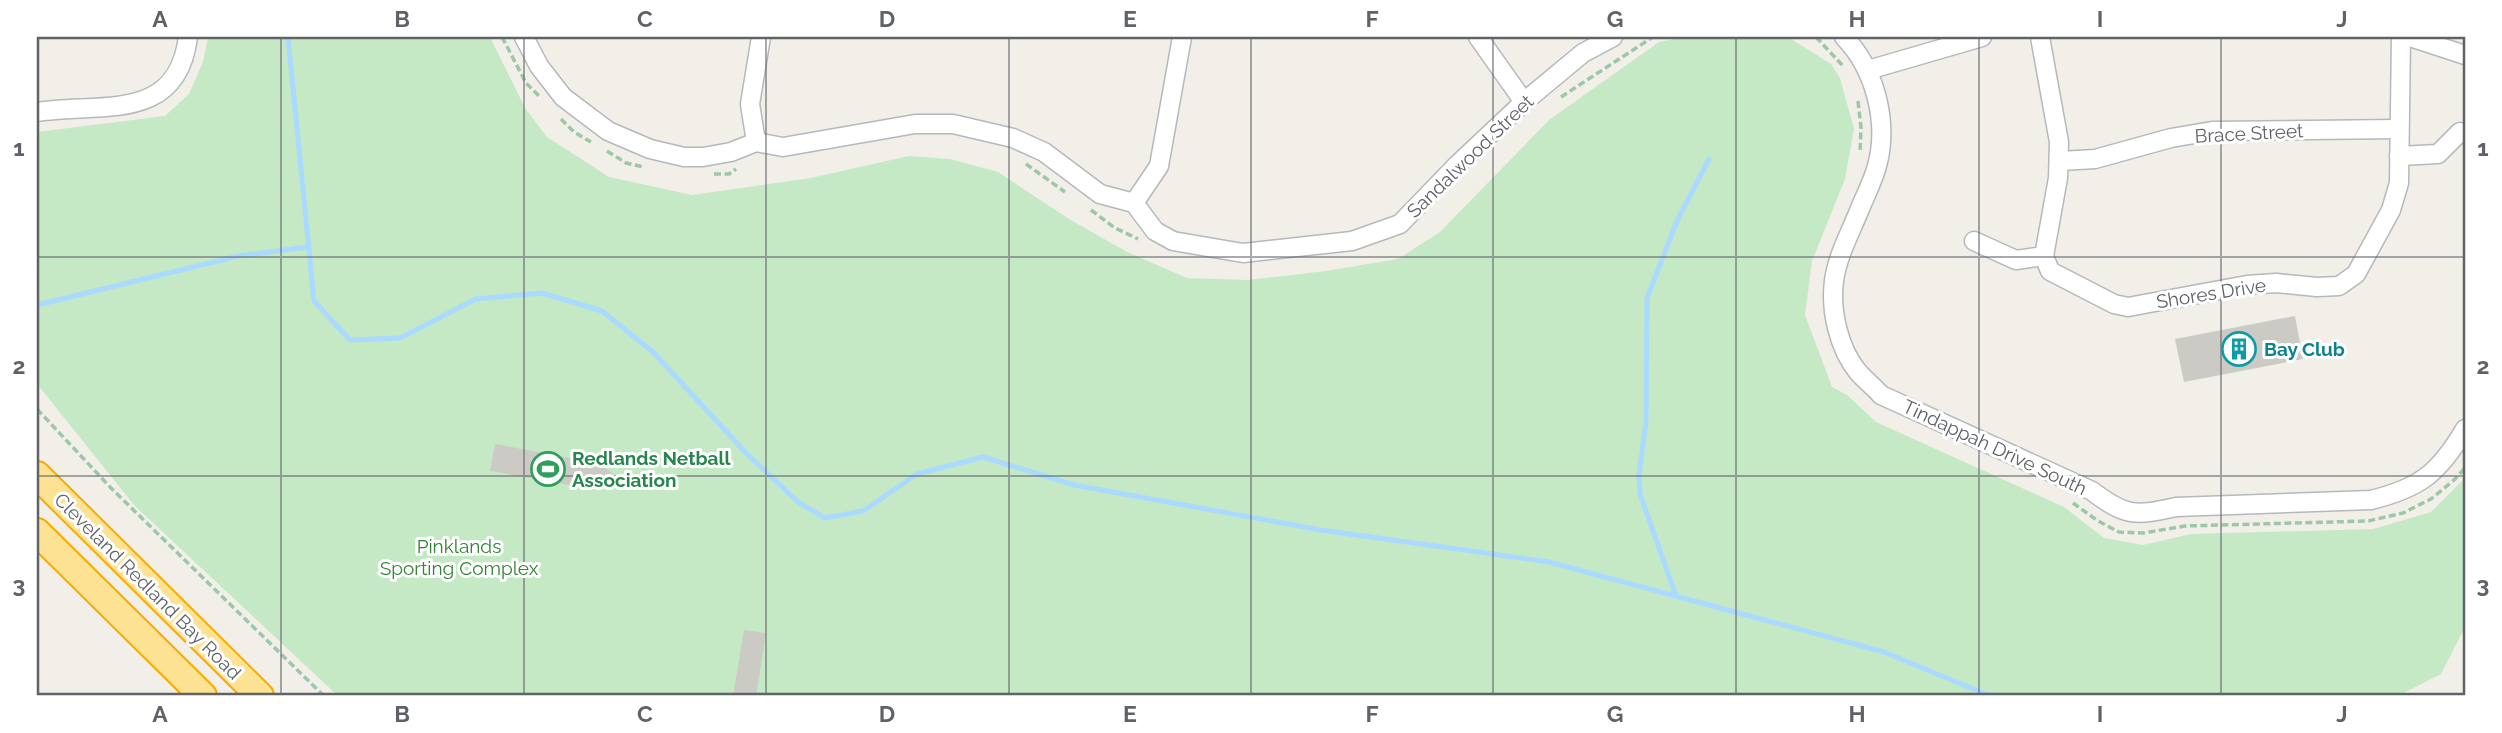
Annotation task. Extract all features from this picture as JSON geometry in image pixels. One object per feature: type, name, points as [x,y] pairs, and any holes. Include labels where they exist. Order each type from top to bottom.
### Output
[{"type":"highway","name":"Cleveland Redland Bay Road","points":[[37,475],[260,696]]},
{"type":"highway","name":"Cleveland Redland Bay Road","points":[[37,533],[203,696]]},
{"type":"street","points":[[37,112],[136,104],[162,93],[177,72],[188,37]]},
{"type":"street","points":[[524,37],[539,66],[563,97],[608,131],[650,149],[684,157],[704,157],[731,152],[756,142],[783,147],[915,124],[953,124],[1013,138],[1044,152],[1100,194],[1134,203],[1159,166],[1182,37]]},
{"type":"street","points":[[756,142],[750,104],[761,37]]},
{"type":"street","points":[[1478,37],[1524,102]]},
{"type":"street","name":"Sandalwood Street","points":[[1134,203],[1154,231],[1173,240],[1243,253],[1352,241],[1400,224],[1524,102],[1583,53],[1613,37]]},
{"type":"street","name":"Tindappah Drive South","points":[[1844,37],[1868,70],[1877,98],[1880,148],[1877,167],[1834,281],[1834,309],[1841,342],[1857,371],[1881,395],[2092,491],[2110,505],[2127,512],[2146,514],[2176,507],[2371,500],[2401,492],[2425,479],[2451,452],[2465,429]]},
{"type":"street","points":[[1868,70],[1982,37]]},
{"type":"street","points":[[1974,241],[2016,260],[2044,256],[2060,161],[2059,142],[2039,37]]},
{"type":"street","name":"Shores Drive","points":[[2044,256],[2050,271],[2114,304],[2129,307],[2248,285],[2276,283],[2339,286],[2356,274],[2391,210],[2399,183],[2401,37]]},
{"type":"street","points":[[2410,37],[2465,55]]},
{"type":"street","name":"Brace Street","points":[[2060,161],[2095,159],[2171,138],[2212,131],[2399,129]]},
{"type":"street","points":[[2399,156],[2438,154],[2460,132]]},
{"type":"path","points":[[1816,37],[1846,71]]},
{"type":"path","points":[[1857,93],[1861,128],[1860,156]]},
{"type":"path","points":[[37,409],[111,488],[324,696]]},
{"type":"path","points":[[2071,502],[2098,522],[2119,532],[2143,533],[2185,526],[2368,521],[2403,513],[2431,499],[2454,481],[2465,468]]},
{"type":"green space","name":"Pinklands Sporting Complex","points":[[208,37],[490,37],[525,108],[547,137],[609,177],[692,195],[811,178],[909,156],[950,159],[998,172],[1069,219],[1127,252],[1187,278],[1248,280],[1398,259],[1440,232],[1549,120],[1659,42],[1685,37],[1788,37],[1831,64],[1840,78],[1854,129],[1845,179],[1812,261],[1805,315],[1832,387],[1847,395],[1876,422],[2064,507],[2104,538],[2143,545],[2191,534],[2373,529],[2431,512],[2465,478],[2465,627],[2441,674],[2398,696],[338,696],[134,505],[37,384],[37,132],[165,116],[189,94],[203,62]]},
{"type":"building","name":"Bay Club","points":[[2295,316],[2303,359],[2184,382],[2175,339]]},
{"type":"building","name":"Redlands Netball Association","points":[[495,444],[604,464],[603,467],[637,489],[600,482],[599,490],[490,471]]},
{"type":"building","points":[[744,630],[766,633],[756,696],[733,696]]},
{"type":"waterway","points":[[288,37],[314,301],[350,340],[400,338],[476,299],[542,293],[602,311],[653,352],[747,454],[798,502],[825,518],[863,511],[917,474],[983,457],[1074,485],[1321,530],[1549,562],[1884,652],[1990,696]]},
{"type":"waterway","points":[[1676,596],[1640,494],[1639,474],[1646,422],[1647,298],[1677,221],[1709,159]]},
{"type":"waterway","points":[[37,305],[238,256],[308,247]]},
{"type":"place","name":"Bay Club","points":[[2239,349]]},
{"type":"place","name":"Redlands Netball Association","points":[[548,469]]}]
